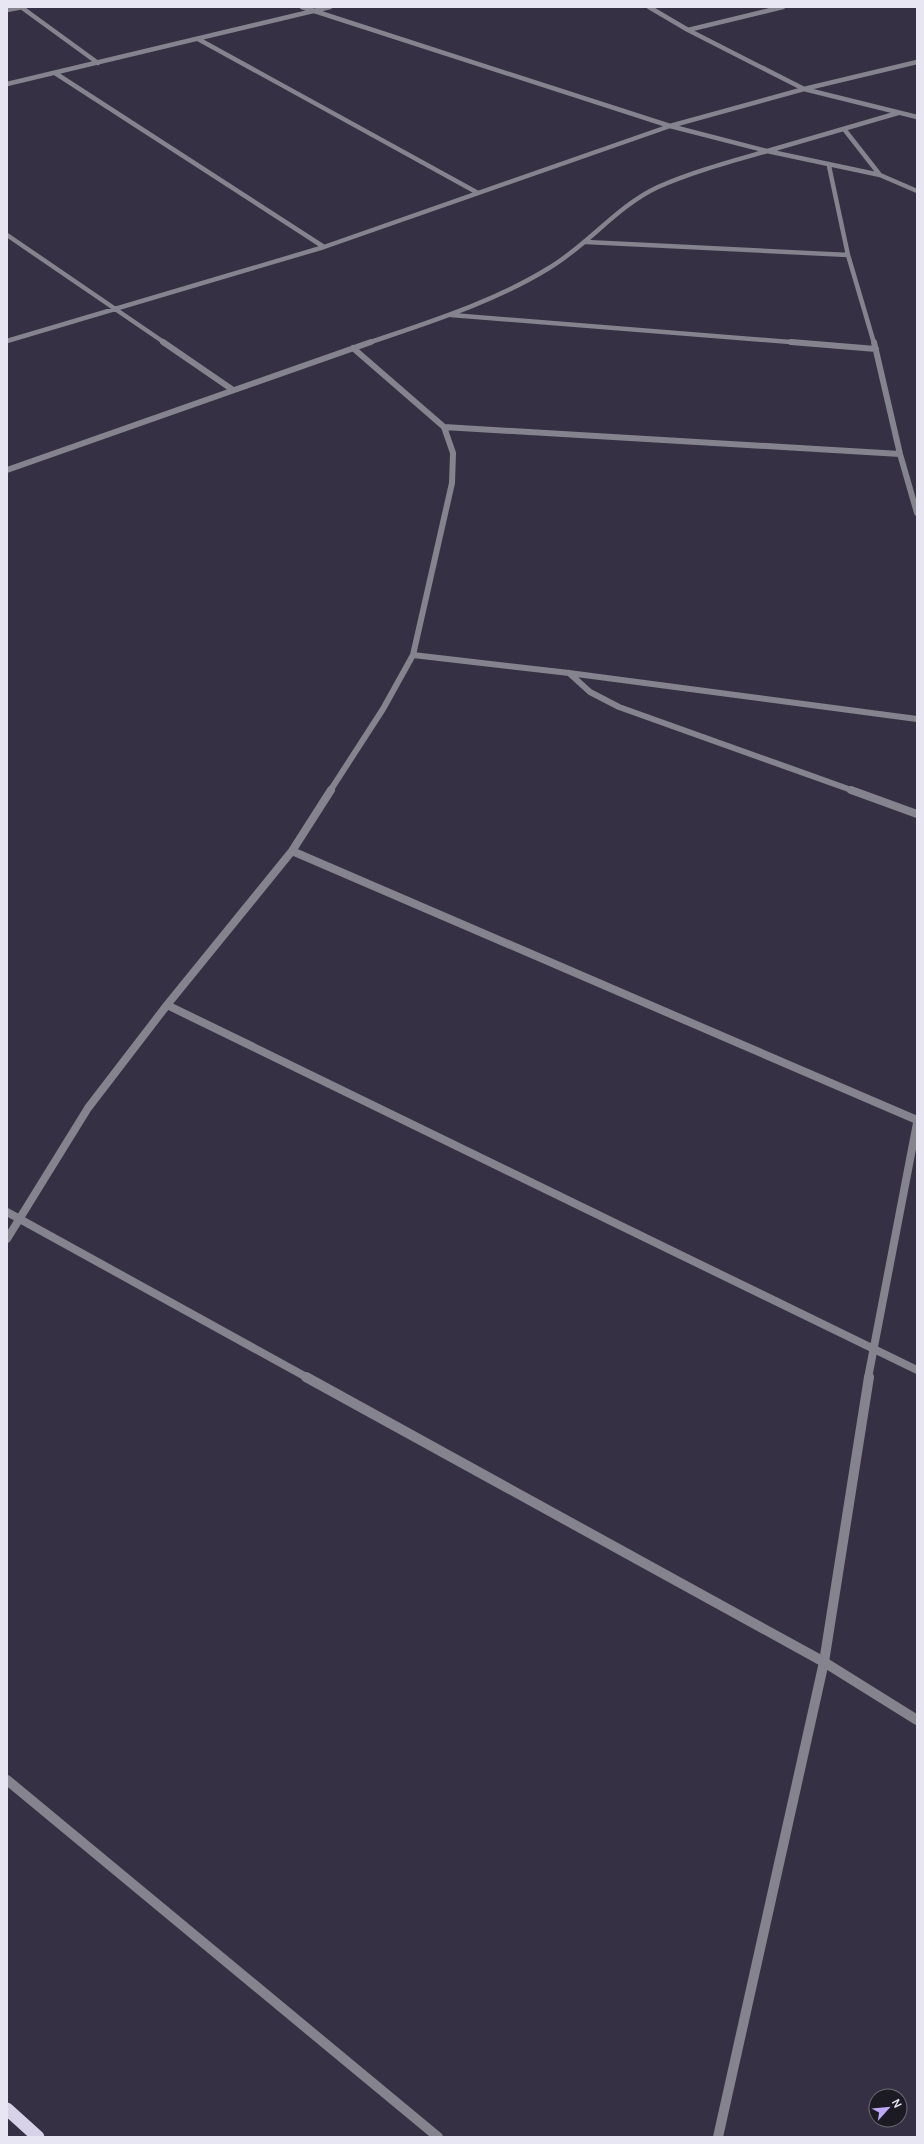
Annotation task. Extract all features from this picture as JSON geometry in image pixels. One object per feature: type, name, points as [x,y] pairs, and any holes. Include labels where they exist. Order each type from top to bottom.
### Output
[{"type":"main road","points":[[7,2109],[38,2137]]},
{"type":"street","points":[[7,10],[22,7],[98,63]]},
{"type":"street","points":[[302,7],[670,126],[829,166],[880,175],[917,191]]},
{"type":"street","points":[[7,84],[330,7]]},
{"type":"street","points":[[649,7],[688,30],[804,89],[917,117]]},
{"type":"street","points":[[688,30],[783,7]]},
{"type":"street","points":[[198,39],[478,193]]},
{"type":"street","points":[[7,342],[324,247],[670,126],[804,89],[917,62]]},
{"type":"street","points":[[55,73],[324,247]]},
{"type":"street","points":[[7,470],[448,315],[522,283],[550,268],[586,242],[628,207],[657,188],[699,171],[898,113]]},
{"type":"street","points":[[844,129],[880,175]]},
{"type":"street","points":[[829,166],[848,255],[876,349],[900,454],[917,513]]},
{"type":"street","points":[[7,235],[233,390]]},
{"type":"street","points":[[586,242],[848,255]]},
{"type":"street","points":[[448,315],[876,349]]},
{"type":"street","points":[[7,1239],[88,1108],[167,1005],[292,851],[383,709],[413,655],[452,483],[453,453],[444,427],[353,348]]},
{"type":"street","points":[[444,427],[900,454]]},
{"type":"street","points":[[413,655],[569,673],[917,719]]},
{"type":"street","points":[[569,673],[590,692],[619,707],[917,814]]},
{"type":"street","points":[[292,851],[917,1120]]},
{"type":"street","points":[[167,1005],[917,1370]]},
{"type":"street","points":[[718,2137],[824,1662],[873,1348],[917,1124]]},
{"type":"street","points":[[7,1212],[824,1662],[917,1720]]},
{"type":"street","points":[[7,1780],[438,2137]]}]
